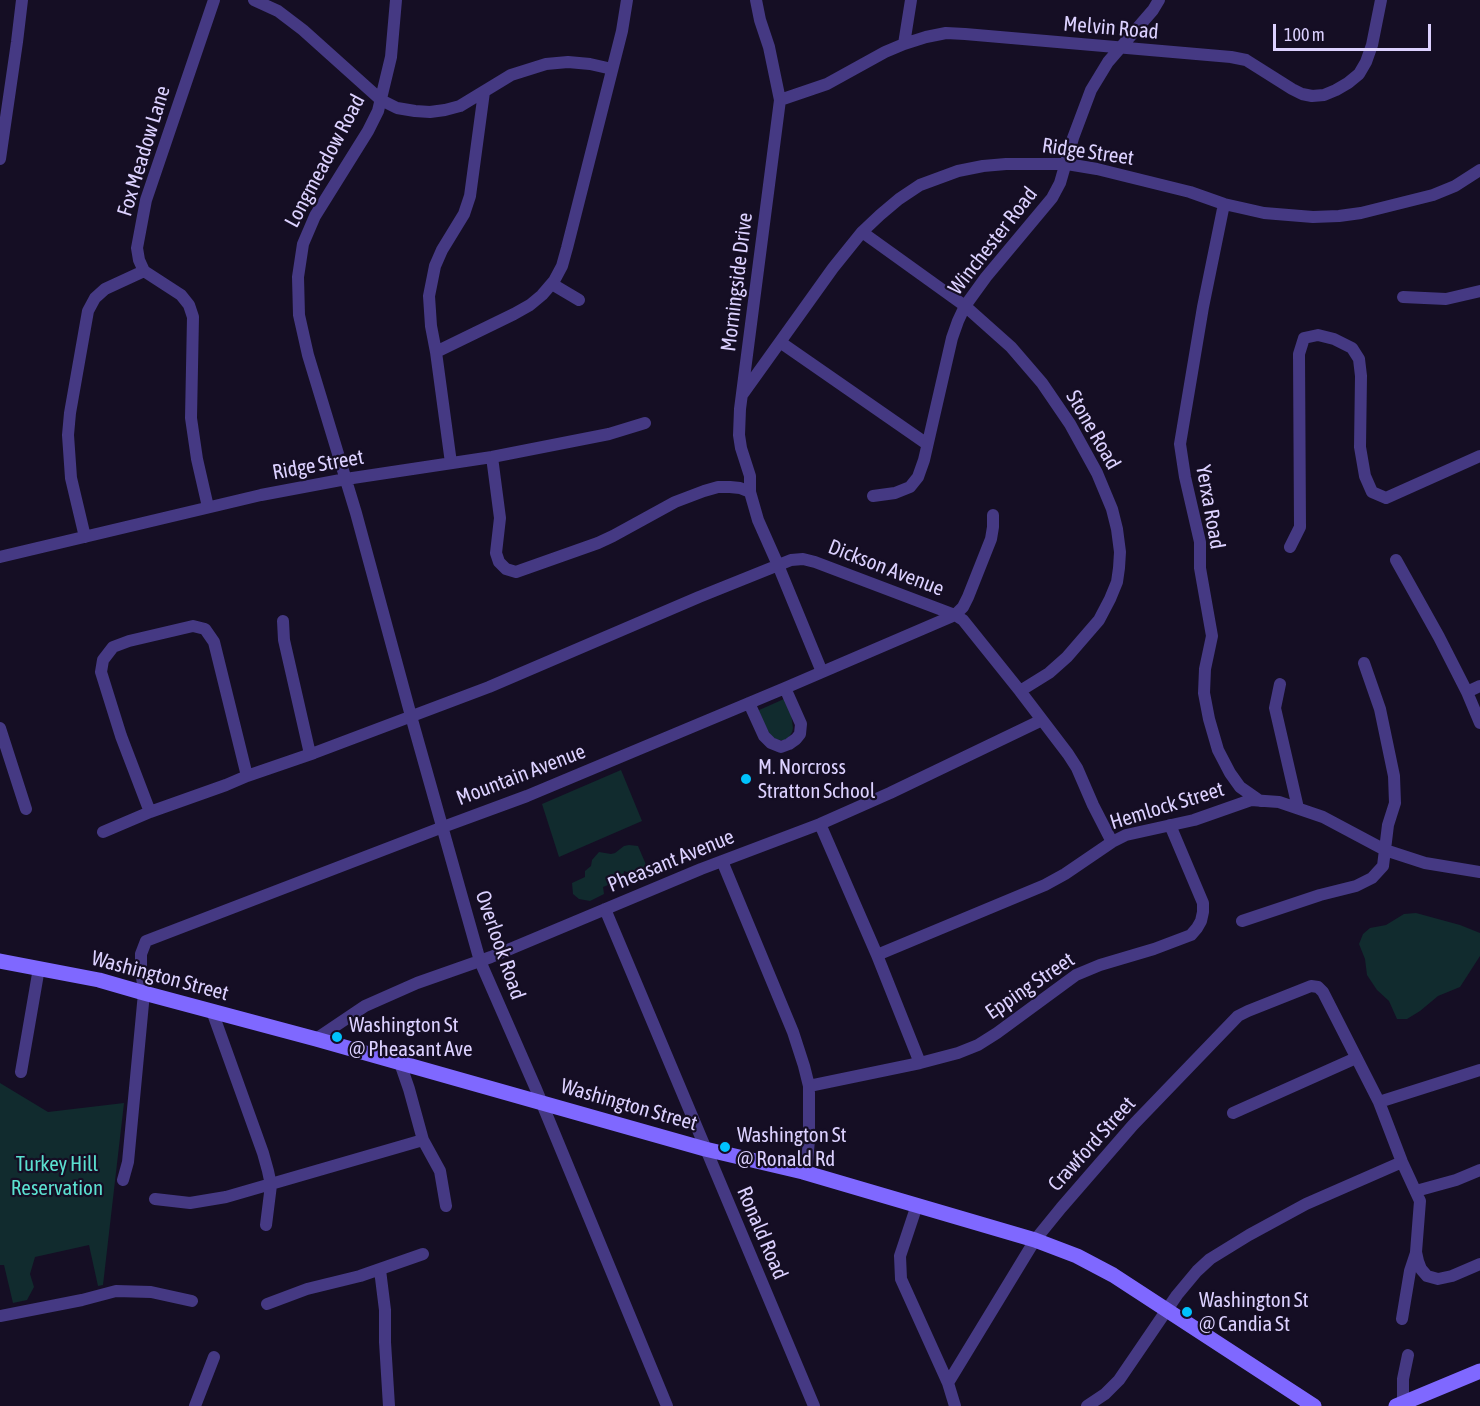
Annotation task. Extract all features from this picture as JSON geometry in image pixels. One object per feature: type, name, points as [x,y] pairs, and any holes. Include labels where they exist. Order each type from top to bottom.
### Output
[{"type":"street","points":[[0,159],[22,0]]},
{"type":"street","name":"Fox Meadow Lane","points":[[144,271],[137,248],[146,200],[214,0]]},
{"type":"street","points":[[254,0],[278,11],[303,30],[381,100],[398,108],[430,112],[460,106],[511,75],[546,64],[568,62],[612,69]]},
{"type":"street","name":"Longmeadow Road","points":[[346,479],[308,354],[299,315],[298,278],[303,244],[315,216],[378,111],[391,57],[396,0]]},
{"type":"street","points":[[436,352],[530,305],[552,284],[562,266],[622,31],[627,0]]},
{"type":"street","name":"Morningside Drive","points":[[756,0],[780,100],[742,395],[739,435],[758,520],[822,672]]},
{"type":"street","points":[[904,44],[911,0]]},
{"type":"street","name":"Winchester Road","points":[[873,496],[896,494],[910,488],[918,477],[952,338],[965,306],[986,277],[1052,198],[1067,164],[1073,138],[1091,90],[1108,62],[1159,0]]},
{"type":"street","name":"Melvin Road","points":[[780,100],[827,84],[904,44],[946,33],[1231,57],[1246,60],[1302,94],[1324,95],[1348,83],[1359,74],[1372,45],[1382,0]]},
{"type":"street","points":[[451,463],[429,312],[430,282],[442,250],[464,214],[470,196],[484,92]]},
{"type":"street","name":"Ridge Street","points":[[742,395],[833,268],[862,232],[899,199],[920,186],[958,171],[983,166],[1032,163],[1067,164],[1190,192],[1224,204],[1264,213],[1293,216],[1339,216],[1361,213],[1433,195],[1455,186],[1480,170]]},
{"type":"street","name":"Yerxa Road","points":[[1224,204],[1202,312],[1180,444],[1200,542],[1200,568],[1212,636],[1204,681],[1209,719],[1218,750],[1230,773],[1240,787],[1260,801]]},
{"type":"street","name":"Stone Road","points":[[862,232],[965,306],[1011,347],[1042,383],[1070,424],[1097,473],[1112,509],[1118,529],[1120,552],[1117,582],[1110,599],[1099,620],[1066,657],[1049,673],[1020,691]]},
{"type":"street","points":[[85,537],[71,478],[68,435],[88,310],[95,298],[105,289],[144,271],[182,295],[193,317],[191,418],[196,459],[208,507]]},
{"type":"street","points":[[552,284],[579,300]]},
{"type":"street","points":[[1403,297],[1446,299],[1480,291]]},
{"type":"street","points":[[1290,547],[1300,527],[1299,354],[1304,338],[1318,335],[1334,339],[1352,348],[1359,359],[1361,376],[1360,447],[1365,476],[1372,492],[1386,498],[1480,456]]},
{"type":"street","points":[[780,342],[927,444]]},
{"type":"street","name":"Ridge Street","points":[[0,557],[261,495],[346,479],[492,457],[609,434],[645,423]]},
{"type":"street","points":[[492,457],[500,518],[496,553],[499,562],[506,569],[516,572],[606,540],[675,502],[697,493],[718,487],[740,488],[750,492]]},
{"type":"street","name":"Overlook Road","points":[[346,479],[480,961],[668,1406]]},
{"type":"street","points":[[955,615],[963,607],[968,597],[991,539],[993,515]]},
{"type":"street","name":"Dickson Avenue","points":[[103,832],[150,812],[489,687],[699,597],[791,560],[803,559],[955,615],[963,620],[1020,691],[1077,768],[1092,805],[1112,842]]},
{"type":"street","points":[[1396,560],[1439,637],[1480,723]]},
{"type":"street","name":"Mountain Avenue","points":[[144,993],[141,954],[146,941],[443,826],[527,796],[955,615]]},
{"type":"street","points":[[283,621],[284,640],[310,754]]},
{"type":"street","points":[[150,812],[121,736],[101,672],[103,660],[112,647],[193,626],[205,629],[214,642],[247,776]]},
{"type":"street","points":[[1242,921],[1320,895],[1356,886],[1372,879],[1383,866],[1388,825],[1395,803],[1394,776],[1380,709],[1364,663]]},
{"type":"street","points":[[1280,684],[1275,708],[1298,808]]},
{"type":"street","points":[[1467,692],[1480,686]]},
{"type":"street","points":[[749,703],[764,736],[771,743],[781,747],[789,744],[800,734],[801,724],[785,688]]},
{"type":"street","name":"Pheasant Avenue","points":[[316,1039],[365,1006],[417,983],[480,961],[722,861],[820,824],[1042,720]]},
{"type":"street","points":[[0,728],[27,809]]},
{"type":"street","name":"Hemlock Street","points":[[877,954],[1045,885],[1126,835],[1194,820],[1251,800],[1279,802],[1323,816],[1385,850],[1425,863],[1480,872]]},
{"type":"street","points":[[820,824],[877,954],[920,1063]]},
{"type":"street","name":"Epping Street","points":[[809,1086],[958,1053],[987,1040],[1076,975],[1187,937],[1194,932],[1203,916],[1203,903],[1170,825]]},
{"type":"street","points":[[722,861],[796,1040],[809,1086],[809,1140],[806,1173]]},
{"type":"street","name":"Ronald Road","points":[[605,909],[814,1406]]},
{"type":"street","name":"Washington Street","points":[[0,961],[99,980],[705,1149],[806,1173],[1035,1239],[1094,1264],[1314,1406]]},
{"type":"street","points":[[21,1072],[39,968]]},
{"type":"street","name":"Crawford Street","points":[[948,1383],[1035,1239],[1133,1125],[1233,1021],[1248,1011],[1308,987],[1317,986],[1323,992],[1356,1058]]},
{"type":"street","points":[[123,1180],[128,1162],[144,993]]},
{"type":"street","points":[[212,1011],[268,1171],[271,1185],[266,1225]]},
{"type":"street","points":[[1233,1113],[1356,1058],[1379,1102],[1420,1201],[1416,1252],[1410,1271],[1402,1319]]},
{"type":"street","points":[[400,1063],[423,1140],[441,1171],[446,1206]]},
{"type":"street","points":[[1379,1102],[1480,1070]]},
{"type":"street","points":[[155,1199],[189,1203],[226,1197],[423,1140]]},
{"type":"street","points":[[1095,1404],[1119,1380],[1167,1309],[1210,1258],[1306,1204],[1402,1162]]},
{"type":"street","points":[[1416,1191],[1456,1180],[1480,1170]]},
{"type":"street","points":[[917,1205],[900,1256],[901,1279],[948,1383],[955,1406]]},
{"type":"street","points":[[1416,1252],[1421,1269],[1427,1276],[1434,1279],[1445,1278],[1480,1264]]},
{"type":"street","points":[[267,1304],[307,1289],[380,1270],[423,1254]]},
{"type":"street","points":[[380,1270],[385,1310],[389,1406]]},
{"type":"street","points":[[0,1316],[116,1291],[151,1292],[192,1301]]},
{"type":"street","points":[[1408,1355],[1400,1404],[1480,1371]]},
{"type":"street","points":[[195,1406],[214,1357]]},
{"type":"green space","points":[[784,699],[791,713],[793,728],[789,737],[780,740],[772,738],[757,711]]},
{"type":"green space","points":[[621,770],[642,821],[559,857],[542,804]]},
{"type":"green space","points":[[629,845],[638,846],[646,869],[633,874],[624,871],[623,879],[603,887],[604,894],[590,901],[579,899],[573,894],[572,883],[585,877],[585,871],[591,866],[592,860],[599,852],[611,854]]},
{"type":"green space","points":[[1416,913],[1480,933],[1480,956],[1460,987],[1438,996],[1407,1019],[1397,1019],[1389,1001],[1377,990],[1367,975],[1365,959],[1359,944],[1363,934],[1370,928],[1386,925],[1404,914]]},
{"type":"green space","name":"Turkey Hill Reservation","points":[[0,1083],[48,1112],[124,1103],[103,1285],[98,1286],[89,1245],[35,1257],[30,1274],[34,1287],[27,1300],[13,1303],[4,1265],[0,1265]]},
{"type":"place","name":"M. Norcross Stratton School","points":[[746,779]]},
{"type":"place","name":"Washington St @ Pheasant Ave","points":[[337,1037]]},
{"type":"place","name":"Washington St @ Ronald Rd","points":[[725,1147]]},
{"type":"place","name":"Washington St @ Candia St","points":[[1187,1312]]}]
